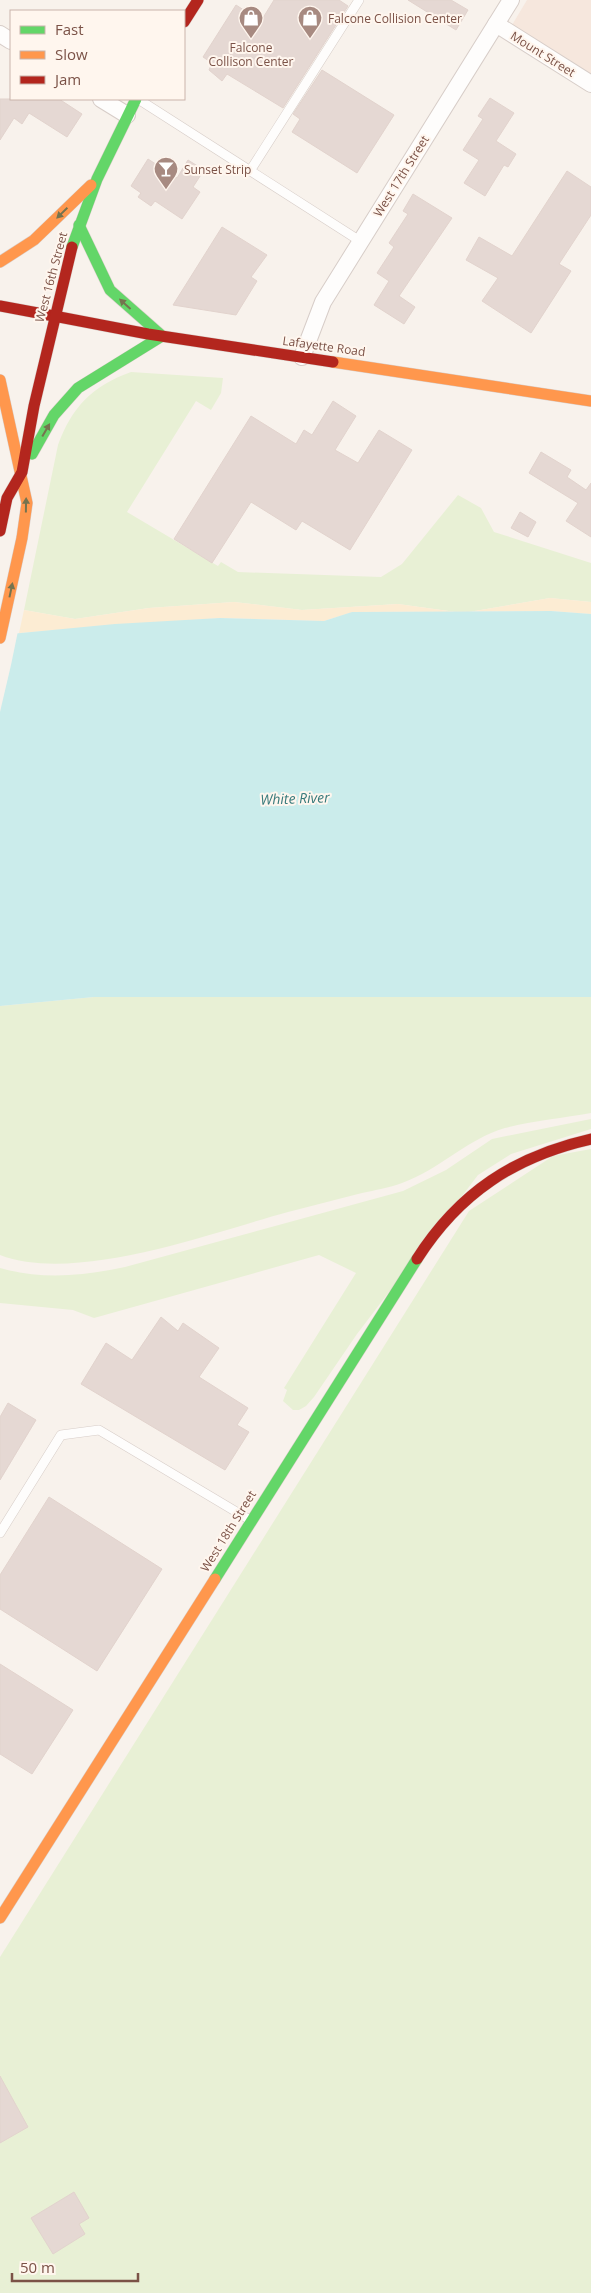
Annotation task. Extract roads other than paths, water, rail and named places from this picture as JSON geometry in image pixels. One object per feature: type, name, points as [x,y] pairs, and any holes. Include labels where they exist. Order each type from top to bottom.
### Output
[{"type":"main road","points":[[185,20],[198,0]]},
{"type":"main road","name":"West 16th Street","points":[[0,531],[6,498],[22,472],[65,271],[97,179],[136,100]]},
{"type":"main road","points":[[0,262],[34,240],[97,179]]},
{"type":"main road","points":[[22,472],[54,415],[78,388],[162,336],[110,290],[80,225]]},
{"type":"main road","name":"Lafayette Road","points":[[0,306],[162,336],[591,401]]},
{"type":"main road","points":[[0,380],[22,472]]},
{"type":"main road","name":"West 16th Street","points":[[0,638],[22,538],[27,503],[22,472]]},
{"type":"main road","name":"West 18th Street","points":[[0,1917],[433,1234],[466,1198],[498,1174],[540,1152],[591,1139]]},
{"type":"street","name":"West 17th Street","points":[[302,357],[318,311],[511,0]]},
{"type":"street","name":"Mount Street","points":[[496,24],[591,84]]},
{"type":"street","points":[[103,100],[127,116]]},
{"type":"lane","points":[[250,171],[359,0]]},
{"type":"lane","points":[[139,100],[360,241]]},
{"type":"lane","points":[[0,1533],[61,1435],[99,1430],[251,1521]]},
{"type":"water","name":"White River","points":[[551,611],[591,614],[591,997],[94,997],[0,1006],[0,635],[115,624],[220,618],[324,621],[352,612]]},
{"type":"place","name":"Falcone Collison Center","points":[[251,39]]},
{"type":"place","name":"Falcone Collision Center","points":[[310,39]]},
{"type":"place","name":"Sunset Strip","points":[[166,190]]}]
